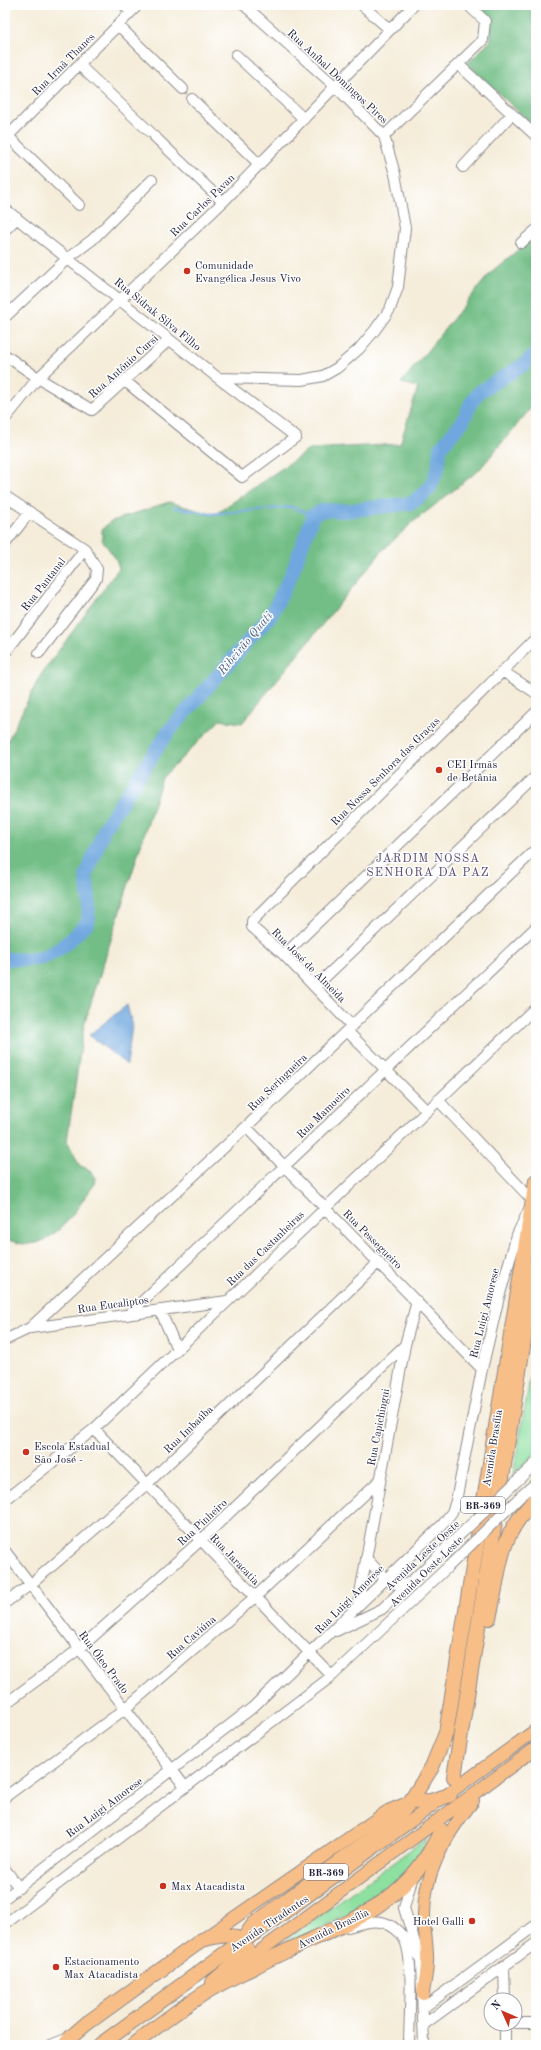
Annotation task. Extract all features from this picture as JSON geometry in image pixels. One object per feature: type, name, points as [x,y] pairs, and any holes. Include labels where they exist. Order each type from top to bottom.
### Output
[{"type":"highway","name":"Avenida Brasília","points":[[410,1802],[432,1767],[446,1733],[536,1181]]},
{"type":"highway","name":"Avenida Brasília","points":[[454,1777],[536,1265]]},
{"type":"highway","points":[[468,1693],[489,1617],[502,1552],[507,1536],[520,1515],[536,1499]]},
{"type":"highway","points":[[410,1802],[431,1801],[450,1795]]},
{"type":"highway","name":"BR-369","points":[[242,1941],[254,1924],[388,1826],[410,1802]]},
{"type":"highway","name":"Avenida Brasília","points":[[198,1997],[257,1965],[336,1929],[382,1903],[412,1879],[427,1859],[441,1830]]},
{"type":"highway","points":[[68,2041],[202,1940],[220,1935],[228,1935],[242,1941],[247,1949],[243,1956],[198,1997]]},
{"type":"highway","name":"Avenida Tiradentes","points":[[100,2045],[242,1941]]},
{"type":"highway","name":"Avenida Tiradentes","points":[[140,2042],[198,1997]]},
{"type":"main road","points":[[530,1302],[536,1288]]},
{"type":"main road","name":"Avenida Tiradentes","points":[[242,1941],[257,1933],[450,1795],[536,1730]]},
{"type":"main road","name":"Avenida Tiradentes","points":[[198,1997],[536,1748]]},
{"type":"main road","points":[[423,1994],[427,1963],[424,1902],[430,1873],[442,1847],[455,1825],[487,1784],[490,1769],[500,1756]]},
{"type":"main road","points":[[202,1940],[388,1811],[410,1802]]},
{"type":"street","points":[[124,5],[135,9]]},
{"type":"street","name":"Rua Aníbal Domingos Pires","points":[[218,378],[302,380],[323,376],[347,360],[375,330],[390,309],[398,287],[404,228],[395,174],[384,136],[336,87],[244,5]]},
{"type":"street","points":[[362,5],[389,29]]},
{"type":"street","name":"Rua Carlos Pavan","points":[[5,419],[38,378],[122,300],[223,202],[336,87],[389,29],[414,5]]},
{"type":"street","points":[[384,136],[483,40],[485,21],[468,5]]},
{"type":"street","name":"Rua Irmã Thanes","points":[[7,138],[135,9]]},
{"type":"street","points":[[118,25],[183,89]]},
{"type":"street","points":[[236,55],[304,119]]},
{"type":"street","points":[[458,64],[536,136]]},
{"type":"street","points":[[79,65],[223,202]]},
{"type":"street","points":[[192,99],[260,165]]},
{"type":"street","points":[[463,167],[512,114]]},
{"type":"street","points":[[7,138],[79,205]]},
{"type":"street","points":[[5,317],[68,258],[92,240],[152,180]]},
{"type":"street","name":"Rua Sidrak Silva Filho","points":[[5,209],[122,300],[169,340],[296,437],[242,476],[125,381]]},
{"type":"street","points":[[5,230],[17,218]]},
{"type":"street","points":[[521,242],[536,230]]},
{"type":"street","name":"Rua Antônio Cursi","points":[[38,378],[92,410],[169,340]]},
{"type":"street","points":[[5,354],[38,378]]},
{"type":"street","points":[[5,496],[88,552],[98,569],[96,579],[39,653]]},
{"type":"street","points":[[5,544],[30,512]]},
{"type":"street","name":"Rua Pantanal","points":[[5,653],[88,552]]},
{"type":"street","name":"Rua Nossa Senhora das Graças","points":[[252,921],[536,638]]},
{"type":"street","points":[[502,671],[536,693]]},
{"type":"street","points":[[284,954],[536,712]]},
{"type":"street","points":[[315,987],[536,776]]},
{"type":"street","name":"Rua Seringueira","points":[[30,1328],[246,1127],[536,849]]},
{"type":"street","name":"Rua José de Almeida","points":[[252,921],[252,927],[284,954],[315,987],[349,1029],[385,1069],[426,1111]]},
{"type":"street","name":"Rua Mamoeiro","points":[[128,1315],[536,927]]},
{"type":"street","name":"Rua das Castanheiras","points":[[5,1500],[94,1428],[536,1007]]},
{"type":"street","points":[[438,1100],[533,1201]]},
{"type":"street","name":"Rua Pessegueiro","points":[[246,1127],[482,1369]]},
{"type":"street","name":"Rua Luigi Amorese","points":[[5,1898],[252,1708],[310,1654],[358,1604],[443,1524],[452,1512],[459,1490],[482,1369],[499,1297],[517,1235],[533,1201]]},
{"type":"street","name":"Rua Imbaúba","points":[[5,1603],[30,1584],[148,1484],[379,1262]]},
{"type":"street","name":"Rua Eucaliptos","points":[[5,1340],[30,1328],[227,1301]]},
{"type":"street","name":"Rua Capichingui","points":[[358,1604],[405,1345],[417,1301]]},
{"type":"street","points":[[160,1310],[177,1349]]},
{"type":"street","name":"Rua Pinheiro","points":[[5,1704],[79,1649],[201,1540],[405,1345]]},
{"type":"street","name":"Rua Jaracatia","points":[[94,1428],[332,1676]]},
{"type":"street","name":"Avenida Leste Oeste","points":[[331,1633],[382,1609],[536,1463]]},
{"type":"street","name":"Rua Caviúna","points":[[5,1797],[125,1709],[255,1597],[380,1480]]},
{"type":"street","name":"Avenida Oeste Leste","points":[[332,1676],[536,1483]]},
{"type":"street","name":"Rua Óleo Prado","points":[[5,1551],[185,1787]]},
{"type":"street","points":[[366,1558],[385,1579],[391,1583],[408,1583],[414,1578]]},
{"type":"street","points":[[5,1924],[332,1676]]},
{"type":"street","points":[[5,1869],[19,1888]]},
{"type":"street","points":[[412,1879],[404,1908],[421,1962],[424,2045]]},
{"type":"street","points":[[336,1929],[367,1922],[382,1922],[394,1928],[405,1942],[409,1964],[408,2045]]},
{"type":"street","points":[[423,2008],[536,1925]]},
{"type":"street","points":[[423,2025],[536,1943]]},
{"type":"street","points":[[504,1966],[505,1992]]},
{"type":"street","points":[[523,2023],[536,2023]]},
{"type":"street","points":[[505,2032],[505,2045]]},
{"type":"street","points":[[51,2045],[68,2041]]},
{"type":"green space","points":[[477,5],[536,5],[536,128],[467,64],[491,40],[490,18]]},
{"type":"green space","points":[[536,235],[536,402],[479,470],[412,523],[383,550],[242,723],[220,720],[162,778],[84,1025],[67,1141],[80,1166],[87,1169],[94,1176],[94,1185],[67,1222],[50,1237],[40,1242],[29,1244],[17,1243],[5,1239],[5,746],[40,676],[119,568],[116,559],[102,540],[102,530],[109,522],[169,502],[214,515],[310,449],[400,444],[418,387],[401,383],[491,272]]},
{"type":"green space","points":[[536,1344],[536,1453],[513,1475]]},
{"type":"green space","points":[[428,1837],[417,1858],[409,1868],[381,1894],[361,1908],[257,1961]]},
{"type":"water","points":[[127,1005],[132,1025],[127,1065],[89,1035]]},
{"type":"waterway","name":"Ribeirão Quati","points":[[5,959],[34,959],[50,954],[64,945],[88,922],[89,899],[86,876],[105,827],[168,732],[271,615],[292,573],[313,515],[324,510],[345,511],[412,503],[430,488],[438,468],[440,448],[463,421],[471,403],[479,392],[523,365],[536,354]]},
{"type":"waterway","points":[[174,507],[210,514],[292,507],[313,515]]},
{"type":"place","name":"Comunidade Evangélica Jesus Vivo","points":[[187,271]]},
{"type":"place","name":"CEI Irmãs de Betânia","points":[[439,770]]},
{"type":"place","name":"Escola Estadual São José -","points":[[26,1452]]},
{"type":"place","name":"Max Atacadista","points":[[163,1886]]},
{"type":"place","name":"Hotel Galli","points":[[472,1921]]},
{"type":"place","name":"Estacionamento Max Atacadista","points":[[56,1967]]},
{"type":"district","name":"JARDIM NOSSA SENHORA DA PAZ","points":[[428,865]]}]
